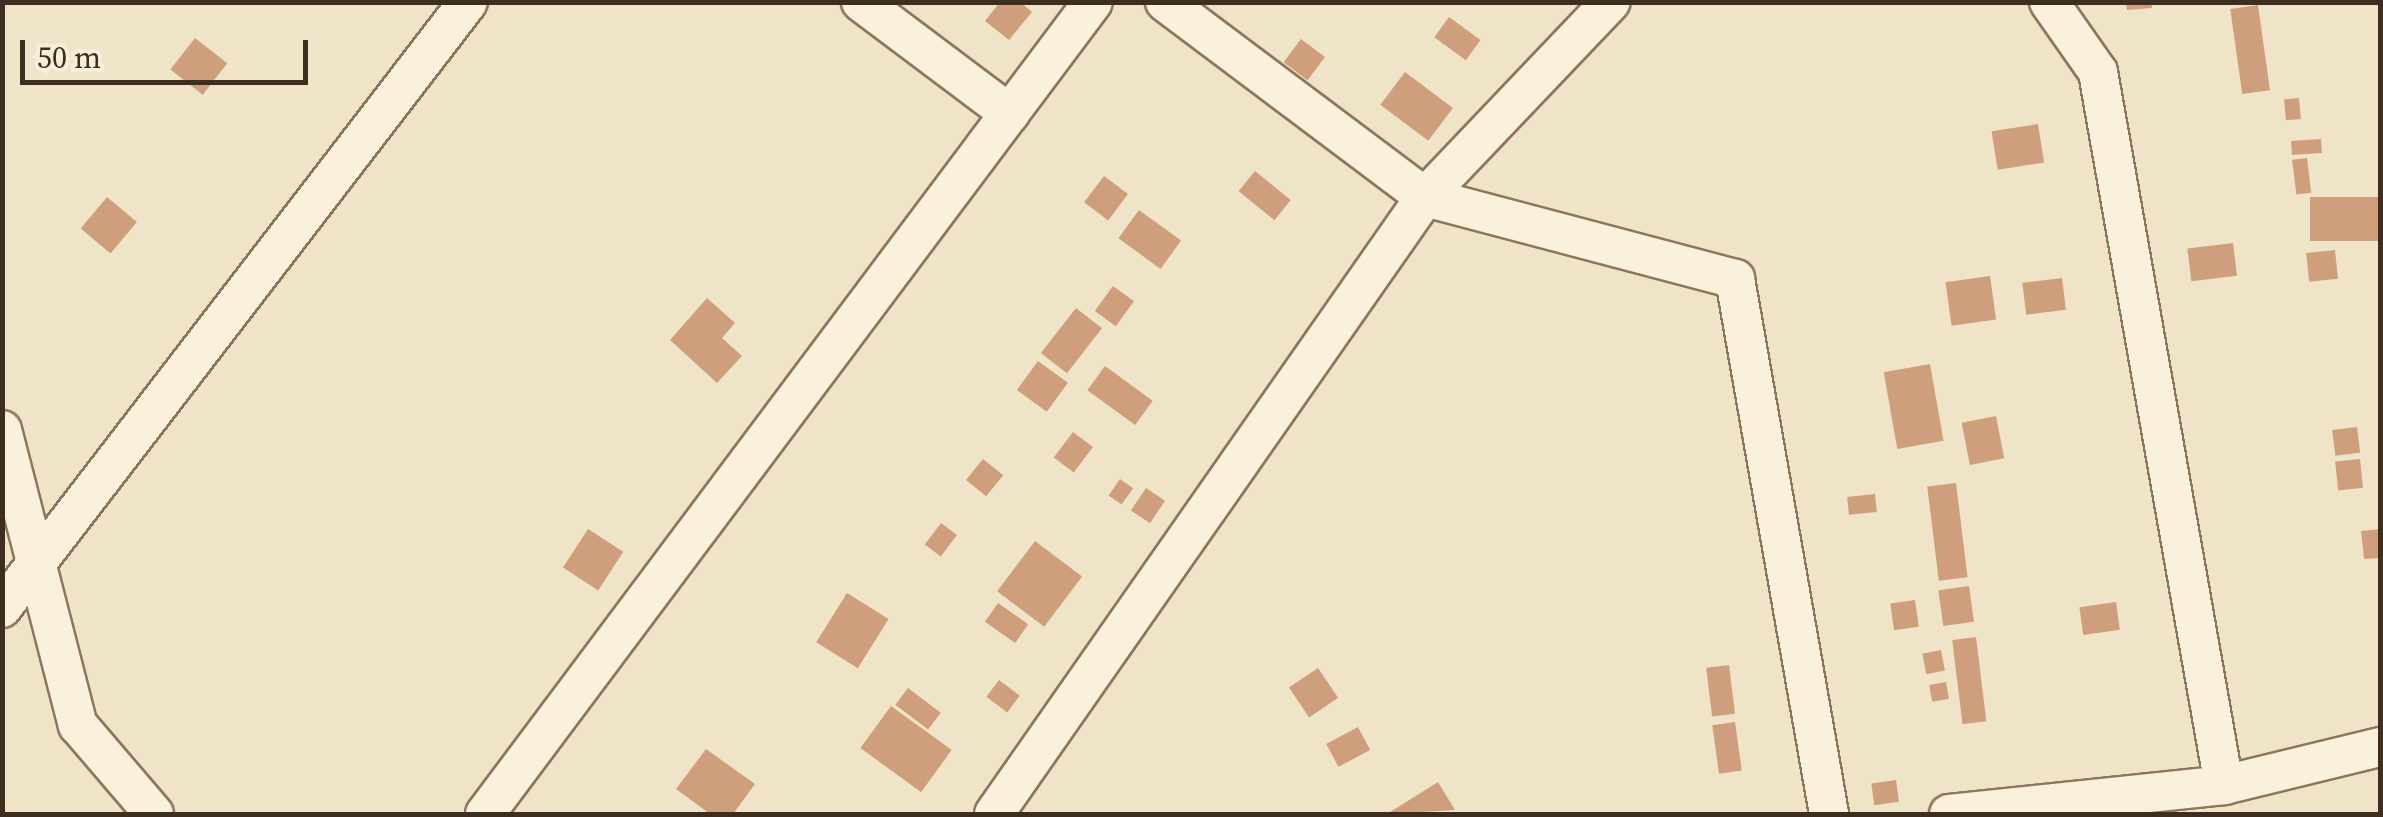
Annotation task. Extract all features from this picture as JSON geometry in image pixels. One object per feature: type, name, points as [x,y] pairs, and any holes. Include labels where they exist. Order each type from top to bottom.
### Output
[{"type":"street","points":[[2,608],[468,2]]},
{"type":"street","points":[[861,2],[1010,114]]},
{"type":"street","points":[[485,814],[1094,2]]},
{"type":"street","points":[[1164,2],[1426,197],[1736,280],[1829,814]]},
{"type":"street","points":[[994,814],[1426,197],[1611,2]]},
{"type":"street","points":[[2049,2],[2098,72],[2224,785]]},
{"type":"street","points":[[2,430],[78,725],[154,814]]},
{"type":"street","points":[[1949,814],[2224,785],[2380,748]]},
{"type":"building","points":[[1000,2],[1020,2],[1032,12],[1009,40],[985,21]]},
{"type":"building","points":[[2126,2],[2151,2],[2152,8],[2127,10]]},
{"type":"building","points":[[2258,5],[2270,90],[2242,94],[2230,9]]},
{"type":"building","points":[[1449,17],[1481,40],[1466,60],[1434,37]]},
{"type":"building","points":[[195,38],[227,63],[203,95],[170,70]]},
{"type":"building","points":[[1301,39],[1325,57],[1308,80],[1284,62]]},
{"type":"building","points":[[1405,72],[1453,108],[1428,141],[1380,105]]},
{"type":"building","points":[[2299,98],[2301,119],[2286,120],[2284,99]]},
{"type":"building","points":[[2038,124],[2044,163],[1998,170],[1992,131]]},
{"type":"building","points":[[2321,139],[2322,153],[2292,155],[2291,141]]},
{"type":"building","points":[[2307,158],[2311,193],[2296,195],[2292,160]]},
{"type":"building","points":[[1255,171],[1291,200],[1274,220],[1239,191]]},
{"type":"building","points":[[1104,176],[1128,194],[1108,220],[1084,202]]},
{"type":"building","points":[[107,197],[137,222],[111,253],[81,228]]},
{"type":"building","points":[[2310,197],[2380,197],[2380,241],[2310,241]]},
{"type":"building","points":[[1139,210],[1181,241],[1160,269],[1118,238]]},
{"type":"building","points":[[2233,243],[2237,276],[2191,281],[2187,249]]},
{"type":"building","points":[[2335,250],[2338,279],[2309,282],[2306,253]]},
{"type":"building","points":[[1990,276],[1996,320],[1952,326],[1945,282]]},
{"type":"building","points":[[2062,278],[2066,310],[2026,315],[2022,283]]},
{"type":"building","points":[[1113,286],[1134,301],[1116,326],[1095,311]]},
{"type":"building","points":[[707,298],[735,323],[722,338],[742,356],[717,383],[670,340]]},
{"type":"building","points":[[1076,308],[1102,328],[1067,373],[1041,353]]},
{"type":"building","points":[[1038,361],[1068,383],[1047,412],[1017,390]]},
{"type":"building","points":[[1930,364],[1944,441],[1897,449],[1884,372]]},
{"type":"building","points":[[1105,366],[1153,401],[1135,425],[1087,390]]},
{"type":"building","points":[[1996,416],[2004,458],[1970,465],[1962,423]]},
{"type":"building","points":[[2357,427],[2360,453],[2335,456],[2332,430]]},
{"type":"building","points":[[1073,432],[1093,447],[1074,473],[1054,458]]},
{"type":"building","points":[[983,459],[1003,475],[986,496],[966,480]]},
{"type":"building","points":[[2360,459],[2363,488],[2338,490],[2335,462]]},
{"type":"building","points":[[1120,479],[1133,488],[1122,505],[1109,495]]},
{"type":"building","points":[[1956,483],[1968,577],[1939,581],[1927,487]]},
{"type":"building","points":[[1146,488],[1165,501],[1150,523],[1131,510]]},
{"type":"building","points":[[1875,494],[1877,512],[1849,515],[1847,497]]},
{"type":"building","points":[[941,523],[957,535],[941,557],[925,545]]},
{"type":"building","points":[[588,529],[623,552],[598,590],[563,568]]},
{"type":"building","points":[[2380,529],[2380,558],[2364,559],[2361,531]]},
{"type":"building","points":[[1035,541],[1082,577],[1044,627],[997,591]]},
{"type":"building","points":[[1969,586],[1974,622],[1943,626],[1938,590]]},
{"type":"building","points":[[847,593],[889,619],[858,668],[816,642]]},
{"type":"building","points":[[1915,600],[1919,627],[1894,630],[1890,603]]},
{"type":"building","points":[[2116,602],[2120,630],[2083,635],[2079,607]]},
{"type":"building","points":[[998,603],[1028,624],[1015,643],[985,622]]},
{"type":"building","points":[[1976,637],[1986,721],[1963,724],[1952,640]]},
{"type":"building","points":[[1941,650],[1945,671],[1926,674],[1922,654]]},
{"type":"building","points":[[1729,665],[1735,714],[1712,716],[1706,668]]},
{"type":"building","points":[[1318,668],[1338,698],[1309,717],[1289,688]]},
{"type":"building","points":[[999,680],[1020,696],[1007,712],[986,697]]},
{"type":"building","points":[[1946,682],[1949,699],[1932,702],[1929,685]]},
{"type":"building","points":[[908,688],[941,713],[928,729],[895,705]]},
{"type":"building","points":[[891,706],[952,750],[921,792],[860,748]]},
{"type":"building","points":[[1735,722],[1742,771],[1719,774],[1712,725]]},
{"type":"building","points":[[1358,727],[1370,750],[1338,767],[1326,744]]},
{"type":"building","points":[[706,749],[755,784],[733,814],[710,814],[676,789]]},
{"type":"building","points":[[1896,780],[1899,802],[1874,805],[1871,783]]},
{"type":"building","points":[[1438,782],[1455,810],[1387,814]]}]
